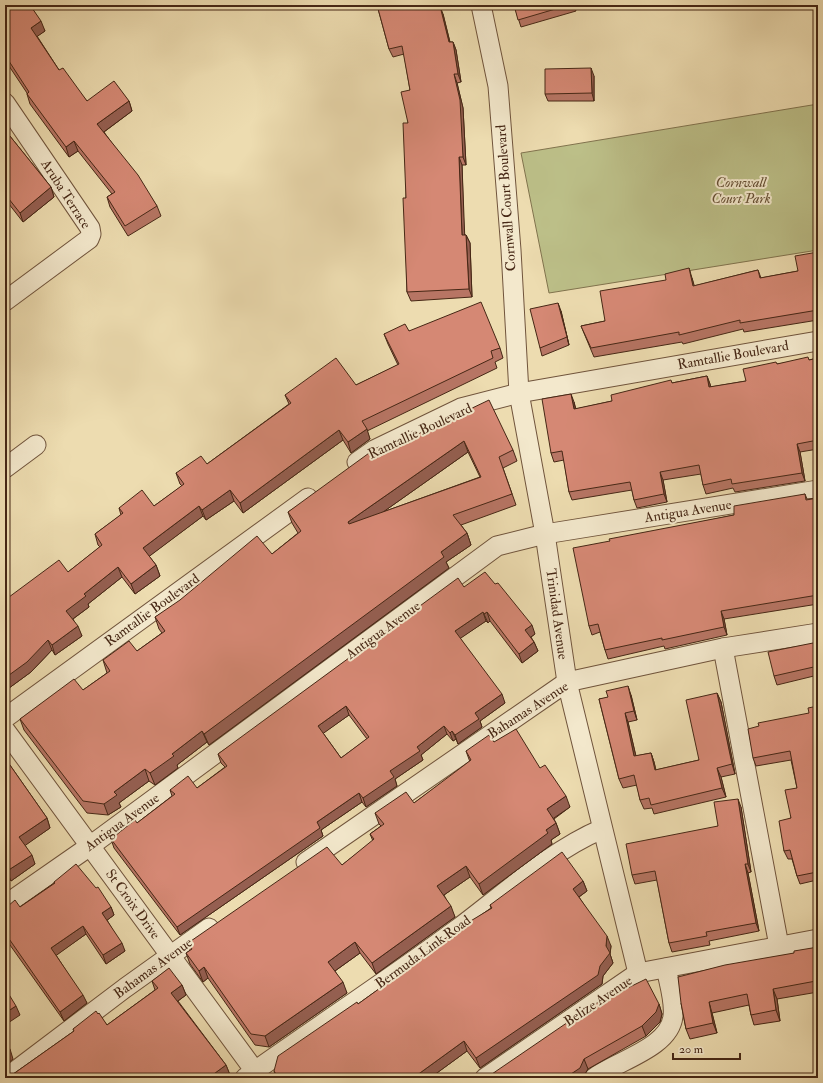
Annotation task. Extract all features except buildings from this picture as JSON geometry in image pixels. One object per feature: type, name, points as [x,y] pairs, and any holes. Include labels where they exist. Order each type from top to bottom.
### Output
[{"type":"street","name":"Cornwall Court Boulevard","points":[[480,5],[498,86],[511,250],[518,393]]},
{"type":"street","name":"Aruba Terrace","points":[[5,103],[90,228],[91,234],[89,239],[5,301]]},
{"type":"street","name":"Ramtallie Boulevard","points":[[342,473],[374,450],[461,408],[518,393],[818,341]]},
{"type":"street","name":"Trinidad Avenue","points":[[518,393],[546,534],[567,682],[638,974]]},
{"type":"street","points":[[5,468],[36,445]]},
{"type":"street","name":"Ramtallie Boulevard","points":[[5,718],[323,487]]},
{"type":"street","name":"Antigua Avenue","points":[[5,905],[90,846],[497,546],[546,534],[818,490]]},
{"type":"street","name":"Bahamas Avenue","points":[[290,872],[567,682],[723,648],[818,633]]},
{"type":"street","points":[[723,648],[779,946]]},
{"type":"street","name":"St Croix Drive","points":[[5,730],[171,956],[254,1076]]},
{"type":"street","name":"Bermuda Link Road","points":[[254,1076],[449,935],[555,855],[581,838],[602,829]]},
{"type":"street","name":"Bahamas Avenue","points":[[6,1078],[225,918]]},
{"type":"street","name":"Belize Avenue","points":[[485,1078],[638,974],[818,939]]},
{"type":"street","points":[[594,1078],[656,1042],[666,1035],[672,1026],[673,1014],[666,968]]},
{"type":"green space","name":"Cornwall Court Park","points":[[818,104],[818,250],[549,293],[521,153]]}]
